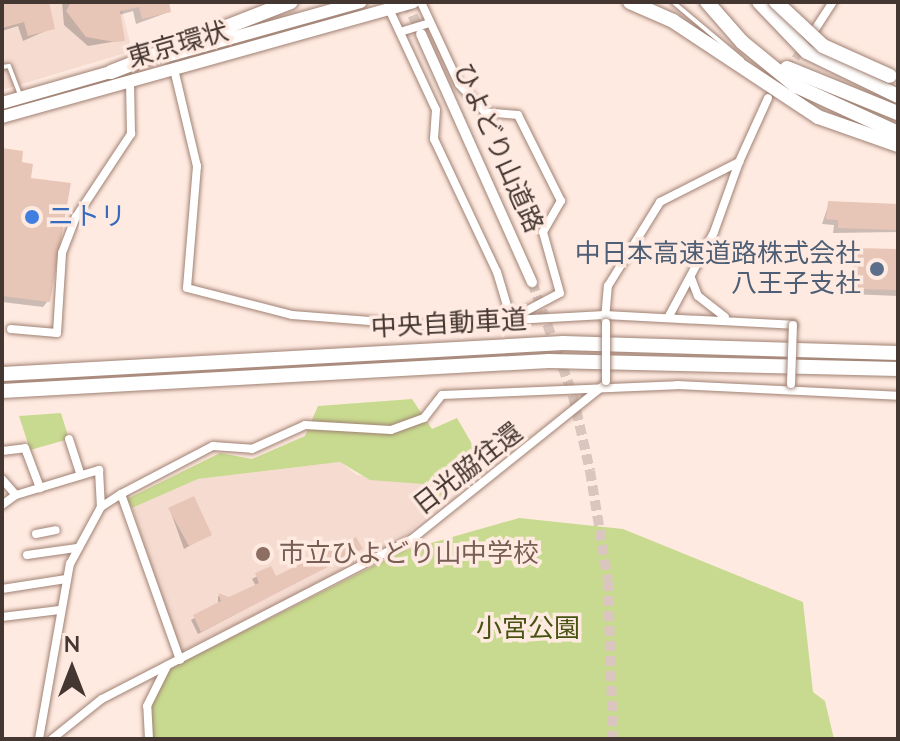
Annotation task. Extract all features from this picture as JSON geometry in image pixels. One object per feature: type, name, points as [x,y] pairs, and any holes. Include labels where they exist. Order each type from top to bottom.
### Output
[{"type":"highway","points":[[111,72],[291,2]]},
{"type":"highway","name":"東京環状","points":[[2,103],[361,2]]},
{"type":"highway","name":"東京環状","points":[[2,117],[413,2]]},
{"type":"highway","points":[[630,2],[673,21],[759,79],[844,130],[898,145]]},
{"type":"highway","points":[[707,2],[742,42],[796,86],[898,133]]},
{"type":"highway","points":[[717,2],[802,78],[898,113]]},
{"type":"highway","points":[[764,5],[807,52],[855,78],[898,96]]},
{"type":"highway","points":[[764,5],[823,46],[895,81]]},
{"type":"highway","points":[[292,21],[302,27],[298,34]]},
{"type":"highway","points":[[197,48],[203,61]]},
{"type":"highway","points":[[855,78],[895,81]]},
{"type":"highway","name":"中央自動車道","points":[[2,374],[563,343],[898,351]]},
{"type":"highway","name":"中央自動車道","points":[[2,391],[549,361],[898,369]]},
{"type":"street","points":[[421,2],[459,84],[485,112],[518,115],[561,201],[543,232],[560,293],[511,319]]},
{"type":"street","points":[[814,31],[833,2]]},
{"type":"street","points":[[389,9],[436,110],[434,139],[497,272],[511,319]]},
{"type":"street","points":[[400,32],[429,23]]},
{"type":"street","name":"ひよどり山道路","points":[[421,34],[532,282]]},
{"type":"street","points":[[174,69],[197,166],[187,288],[292,315],[422,325],[511,319],[669,316],[725,317],[793,325],[790,387]]},
{"type":"street","points":[[11,329],[57,333],[62,253],[76,217],[131,134],[130,81]]},
{"type":"street","points":[[669,316],[691,278],[768,98]]},
{"type":"street","points":[[604,384],[605,319],[612,277],[660,202],[739,162]]},
{"type":"street","points":[[691,278],[698,296],[725,317]]},
{"type":"street","points":[[39,739],[66,579],[76,548],[101,507],[204,449],[252,449],[305,425],[391,430],[424,418],[442,395],[604,384],[790,387],[898,396]]},
{"type":"street","name":"日光脇往還","points":[[168,665],[412,539],[604,384]]},
{"type":"street","points":[[69,439],[81,475]]},
{"type":"street","points":[[2,451],[25,448],[40,488]]},
{"type":"street","points":[[2,505],[16,495],[99,470],[101,507]]},
{"type":"street","points":[[2,479],[16,495]]},
{"type":"street","points":[[121,494],[180,660]]},
{"type":"street","points":[[36,534],[56,530]]},
{"type":"street","points":[[46,532],[49,552]]},
{"type":"street","points":[[27,555],[76,548]]},
{"type":"street","points":[[2,589],[66,579]]},
{"type":"street","points":[[2,617],[60,610]]},
{"type":"street","points":[[52,739],[102,699],[168,665]]},
{"type":"street","points":[[149,739],[147,706],[168,665]]},
{"type":"lane","points":[[673,2],[759,79]]},
{"type":"lane","points":[[2,67],[9,66],[22,97]]},
{"type":"shaded area","points":[[2,2],[120,2],[132,51],[2,90]]},
{"type":"shaded area","name":"市立ひよどり山中学校","points":[[340,462],[357,475],[437,485],[441,502],[404,537],[362,562],[180,652],[132,508],[198,479]]},
{"type":"green space","points":[[412,399],[432,429],[457,418],[483,463],[441,502],[437,485],[370,480],[340,462],[198,479],[132,508],[127,499],[220,453],[252,459],[305,436],[318,406]]},
{"type":"green space","points":[[61,413],[69,439],[30,450],[19,416]]},
{"type":"green space","name":"小宮公園","points":[[519,518],[623,529],[803,602],[813,692],[825,701],[834,739],[147,739],[147,706],[167,670],[403,551]]},
{"type":"building","points":[[2,2],[49,2],[55,29],[28,36],[24,22],[2,28]]},
{"type":"building","points":[[71,2],[169,2],[171,12],[142,19],[139,7],[120,11],[125,41],[115,42],[86,37],[66,11]]},
{"type":"building","points":[[2,148],[23,151],[22,162],[33,164],[31,178],[71,183],[50,302],[2,296]]},
{"type":"building","points":[[828,201],[898,204],[898,230],[838,228],[838,220],[826,219]]},
{"type":"building","points":[[856,248],[898,249],[898,290],[855,289]]},
{"type":"building","points":[[194,496],[212,535],[189,546],[168,508]]},
{"type":"building","points":[[356,537],[363,549],[201,632],[193,615],[221,601],[218,593],[229,597],[259,583],[255,573],[271,566],[276,576]]},
{"type":"tunnel","points":[[406,2],[421,33]]},
{"type":"tunnel","points":[[768,98],[804,46]]},
{"type":"tunnel","points":[[532,282],[573,396],[590,471],[608,581],[613,739]]},
{"type":"place","name":"ニトリ","points":[[32,217]]},
{"type":"place","name":"中日本高速道路株式会社 八王子支社","points":[[877,269]]},
{"type":"place","name":"市立ひよどり山中学校","points":[[263,554]]}]
